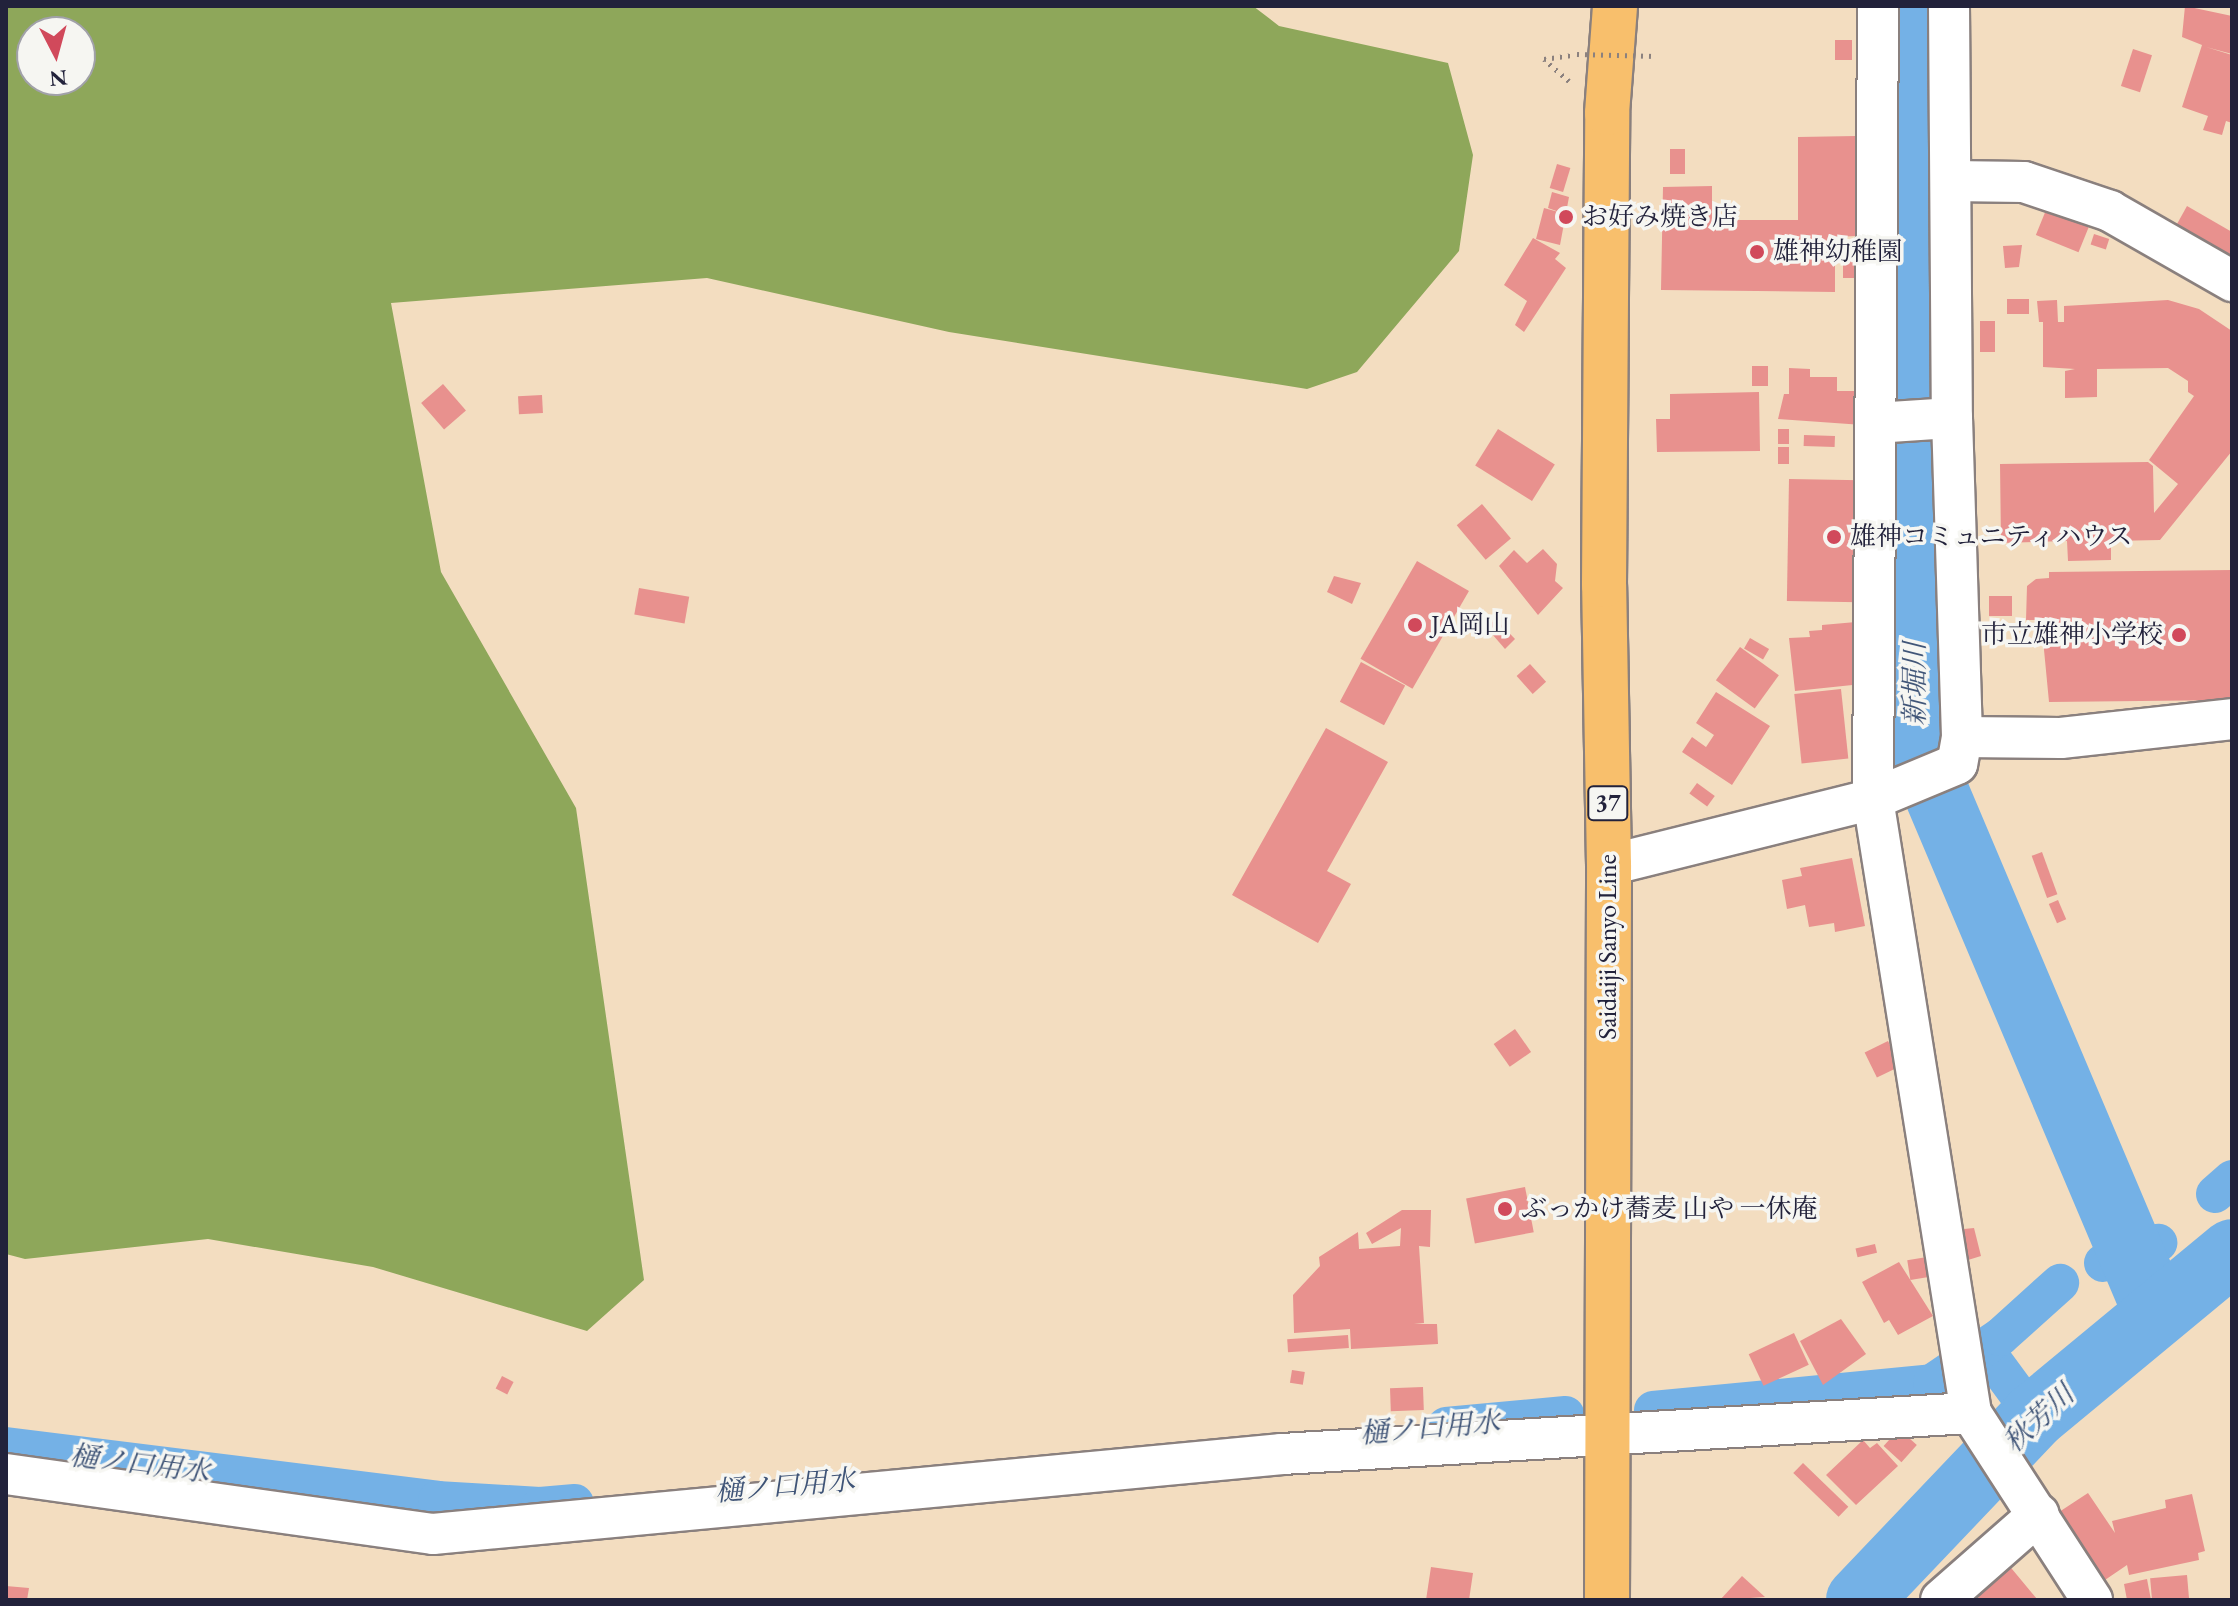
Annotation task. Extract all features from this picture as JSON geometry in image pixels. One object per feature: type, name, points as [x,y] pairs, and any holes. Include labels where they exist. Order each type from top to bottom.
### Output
[{"type":"main road","name":"Saidaiji Sanyo Line","points":[[1607,1600],[1605,1439],[1609,865],[1604,585],[1607,128],[1615,6]]},
{"type":"street","points":[[1878,6],[1884,422],[1880,797],[1975,1419],[2034,1505],[2092,1600]]},
{"type":"street","points":[[1953,12],[1952,181],[1944,419],[1959,750]]},
{"type":"street","points":[[1952,181],[2024,182],[2110,211],[2232,281]]},
{"type":"street","points":[[1884,422],[1944,419]]},
{"type":"street","points":[[1609,865],[1880,797],[1959,750],[2232,719]]},
{"type":"street","points":[[6,1474],[433,1534],[1282,1454],[1975,1419]]},
{"type":"street","points":[[1941,1600],[2034,1505]]},
{"type":"path","points":[[1579,90],[1544,59],[1577,54],[1656,56]]},
{"type":"green space","points":[[6,6],[1253,6],[1279,26],[1448,63],[1473,155],[1459,251],[1357,372],[1307,389],[949,332],[707,278],[391,303],[441,572],[576,808],[644,1280],[587,1331],[373,1267],[208,1239],[25,1259],[6,1254]]},
{"type":"building","points":[[2185,6],[2232,16],[2232,54],[2206,47],[2232,55],[2232,123],[2226,121],[2222,135],[2203,130],[2208,116],[2182,107],[2202,45],[2182,37]]},
{"type":"building","points":[[1835,40],[1852,40],[1852,60],[1835,60]]},
{"type":"building","points":[[2133,49],[2152,55],[2140,92],[2121,86]]},
{"type":"building","points":[[1856,136],[1856,236],[1835,237],[1835,292],[1661,290],[1663,187],[1712,186],[1712,220],[1798,220],[1798,137]]},
{"type":"building","points":[[1670,149],[1685,149],[1685,174],[1670,174]]},
{"type":"building","points":[[1557,164],[1570,168],[1563,192],[1550,188]]},
{"type":"building","points":[[1552,192],[1569,197],[1560,245],[1536,239],[1544,208],[1562,213],[1548,208]]},
{"type":"building","points":[[2187,206],[2232,232],[2232,267],[2172,233]]},
{"type":"building","points":[[2046,210],[2089,227],[2079,252],[2036,235]]},
{"type":"building","points":[[2094,234],[2109,239],[2106,249],[2091,244]]},
{"type":"building","points":[[1533,238],[1560,253],[1555,259],[1566,268],[1524,332],[1515,325],[1527,301],[1504,285]]},
{"type":"building","points":[[2022,245],[2019,267],[2005,268],[2003,246]]},
{"type":"building","points":[[1843,258],[1855,258],[1855,278],[1843,278]]},
{"type":"building","points":[[2007,299],[2029,299],[2029,314],[2007,314]]},
{"type":"building","name":"市立雄神小学校","points":[[2057,300],[2058,322],[2064,322],[2064,306],[2168,300],[2199,309],[2232,331],[2232,451],[2160,540],[2111,541],[2111,560],[2068,561],[2067,541],[2001,543],[2000,464],[2148,462],[2153,466],[2154,513],[2178,484],[2149,460],[2194,396],[2188,392],[2188,381],[2168,368],[2097,369],[2097,397],[2065,398],[2065,371],[2075,369],[2043,367],[2043,322],[2039,322],[2037,301]]},
{"type":"building","points":[[1980,321],[1995,321],[1995,352],[1980,352]]},
{"type":"building","points":[[1752,366],[1768,366],[1768,386],[1752,386]]},
{"type":"building","points":[[1789,368],[1810,369],[1810,377],[1837,377],[1837,391],[1864,391],[1863,425],[1778,419],[1784,394],[1789,394]]},
{"type":"building","points":[[443,384],[466,410],[444,429],[421,403]]},
{"type":"building","points":[[1759,392],[1760,451],[1657,452],[1656,419],[1670,419],[1670,394]]},
{"type":"building","points":[[542,395],[543,413],[519,414],[518,396]]},
{"type":"building","points":[[1498,429],[1555,465],[1532,501],[1475,465]]},
{"type":"building","points":[[1778,429],[1789,429],[1789,444],[1778,444]]},
{"type":"building","points":[[1804,435],[1835,436],[1835,447],[1804,446]]},
{"type":"building","points":[[1778,447],[1789,447],[1789,464],[1778,464]]},
{"type":"building","points":[[1789,479],[1861,480],[1859,602],[1787,601]]},
{"type":"building","points":[[1482,504],[1511,538],[1486,560],[1457,525]]},
{"type":"building","points":[[1543,549],[1557,564],[1555,581],[1563,588],[1538,615],[1499,566],[1514,550],[1527,563]]},
{"type":"building","name":"JA岡山","points":[[1417,561],[1469,591],[1412,689],[1360,659]]},
{"type":"building","points":[[2232,570],[2232,700],[2049,702],[2042,629],[2049,629],[2049,620],[2026,620],[2027,586],[2036,579],[2049,578],[2049,572]]},
{"type":"building","points":[[1334,576],[1361,583],[1352,604],[1327,592]]},
{"type":"building","points":[[639,588],[689,597],[685,623],[634,615]]},
{"type":"building","points":[[1989,596],[2012,596],[2012,616],[1989,616]]},
{"type":"building","points":[[1496,619],[1515,639],[1505,649],[1486,627]]},
{"type":"building","points":[[1856,622],[1862,684],[1795,691],[1789,638],[1810,637],[1809,631],[1822,630],[1822,625]]},
{"type":"building","points":[[1750,638],[1769,649],[1763,659],[1744,648]]},
{"type":"building","points":[[1740,647],[1779,675],[1755,708],[1716,680]]},
{"type":"building","points":[[1361,662],[1405,685],[1384,725],[1340,702]]},
{"type":"building","points":[[1530,664],[1546,682],[1533,694],[1517,676]]},
{"type":"building","points":[[1841,689],[1848,759],[1802,764],[1794,694]]},
{"type":"building","points":[[1716,692],[1770,726],[1732,785],[1682,752],[1692,737],[1706,747],[1714,735],[1696,723]]},
{"type":"building","points":[[1326,728],[1388,762],[1327,871],[1351,884],[1318,943],[1232,895]]},
{"type":"building","points":[[1697,783],[1715,796],[1707,806],[1689,794]]},
{"type":"building","points":[[2042,852],[2057,894],[2047,898],[2032,856]]},
{"type":"building","points":[[1852,858],[1865,926],[1835,932],[1834,923],[1809,927],[1805,905],[1787,909],[1782,880],[1802,876],[1800,868]]},
{"type":"building","points":[[2058,900],[2066,919],[2057,923],[2049,904]]},
{"type":"building","points":[[1515,1029],[1531,1052],[1510,1067],[1494,1044]]},
{"type":"building","points":[[1888,1041],[1900,1066],[1877,1078],[1865,1052]]},
{"type":"building","points":[[1525,1187],[1534,1232],[1475,1244],[1466,1198]]},
{"type":"building","points":[[1402,1210],[1431,1210],[1430,1247],[1419,1246],[1424,1323],[1414,1324],[1437,1324],[1438,1344],[1351,1349],[1350,1329],[1294,1333],[1293,1295],[1320,1266],[1319,1257],[1358,1232],[1359,1249],[1400,1246],[1401,1228],[1372,1244],[1366,1233]]},
{"type":"building","points":[[1974,1228],[1981,1256],[1968,1260],[1964,1229]]},
{"type":"building","points":[[1875,1244],[1877,1253],[1858,1257],[1856,1248]]},
{"type":"building","points":[[1927,1257],[1930,1277],[1910,1280],[1907,1260]]},
{"type":"building","points":[[1899,1262],[1933,1316],[1898,1335],[1889,1320],[1884,1323],[1862,1282]]},
{"type":"building","points":[[1841,1319],[1866,1354],[1823,1385],[1800,1341]]},
{"type":"building","points":[[1794,1333],[1809,1365],[1763,1386],[1749,1354]]},
{"type":"building","points":[[1348,1335],[1349,1348],[1288,1352],[1287,1339]]},
{"type":"building","points":[[1292,1370],[1305,1372],[1303,1385],[1290,1383]]},
{"type":"building","points":[[502,1376],[514,1382],[507,1394],[496,1388]]},
{"type":"building","points":[[1423,1387],[1424,1410],[1391,1411],[1390,1388]]},
{"type":"building","points":[[1899,1429],[1917,1445],[1901,1462],[1884,1446]]},
{"type":"building","points":[[1863,1440],[1870,1448],[1877,1443],[1898,1466],[1856,1505],[1826,1475]]},
{"type":"building","points":[[1803,1463],[1848,1507],[1839,1517],[1793,1473]]},
{"type":"building","points":[[2088,1493],[2115,1533],[2112,1521],[2166,1508],[2165,1500],[2192,1494],[2205,1551],[2198,1553],[2199,1560],[2129,1575],[2127,1565],[2102,1582],[2056,1514]]},
{"type":"building","points":[[2007,1563],[2037,1599],[1974,1600],[1979,1597],[1975,1590]]},
{"type":"building","points":[[1431,1567],[1473,1573],[1469,1600],[1426,1600]]},
{"type":"building","points":[[2187,1575],[2189,1598],[2152,1600],[2150,1578]]},
{"type":"building","points":[[1742,1576],[1765,1597],[1720,1600]]},
{"type":"building","points":[[2147,1579],[2151,1600],[2127,1600],[2124,1584]]},
{"type":"building","points":[[6,1586],[29,1588],[27,1600],[6,1600]]},
{"type":"waterway","name":"新堀川","points":[[1911,6],[1914,740],[2156,1312]]},
{"type":"waterway","name":"樋ノ口用水","points":[[2215,1194],[2232,1179]]},
{"type":"waterway","name":"樋ノ口用水","points":[[2103,1263],[2158,1243]]},
{"type":"waterway","name":"秋芳川","points":[[1859,1600],[2034,1416],[2232,1252]]},
{"type":"waterway","name":"樋ノ口用水","points":[[1653,1410],[1932,1383],[2000,1337],[2060,1283]]},
{"type":"waterway","points":[[1984,1348],[2034,1416]]},
{"type":"waterway","name":"樋ノ口用水","points":[[1446,1426],[1565,1415]]},
{"type":"waterway","name":"樋ノ口用水","points":[[6,1446],[437,1500],[540,1506],[575,1503]]},
{"type":"place","name":"お好み焼き店","points":[[1566,217]]},
{"type":"place","name":"雄神幼稚園","points":[[1757,252]]},
{"type":"place","name":"雄神コミュニティハウス","points":[[1834,537]]},
{"type":"place","name":"JA岡山","points":[[1415,625]]},
{"type":"place","name":"市立雄神小学校","points":[[2179,635]]},
{"type":"place","name":"ぶっかけ蕎麦 山や 一休庵","points":[[1505,1209]]}]
